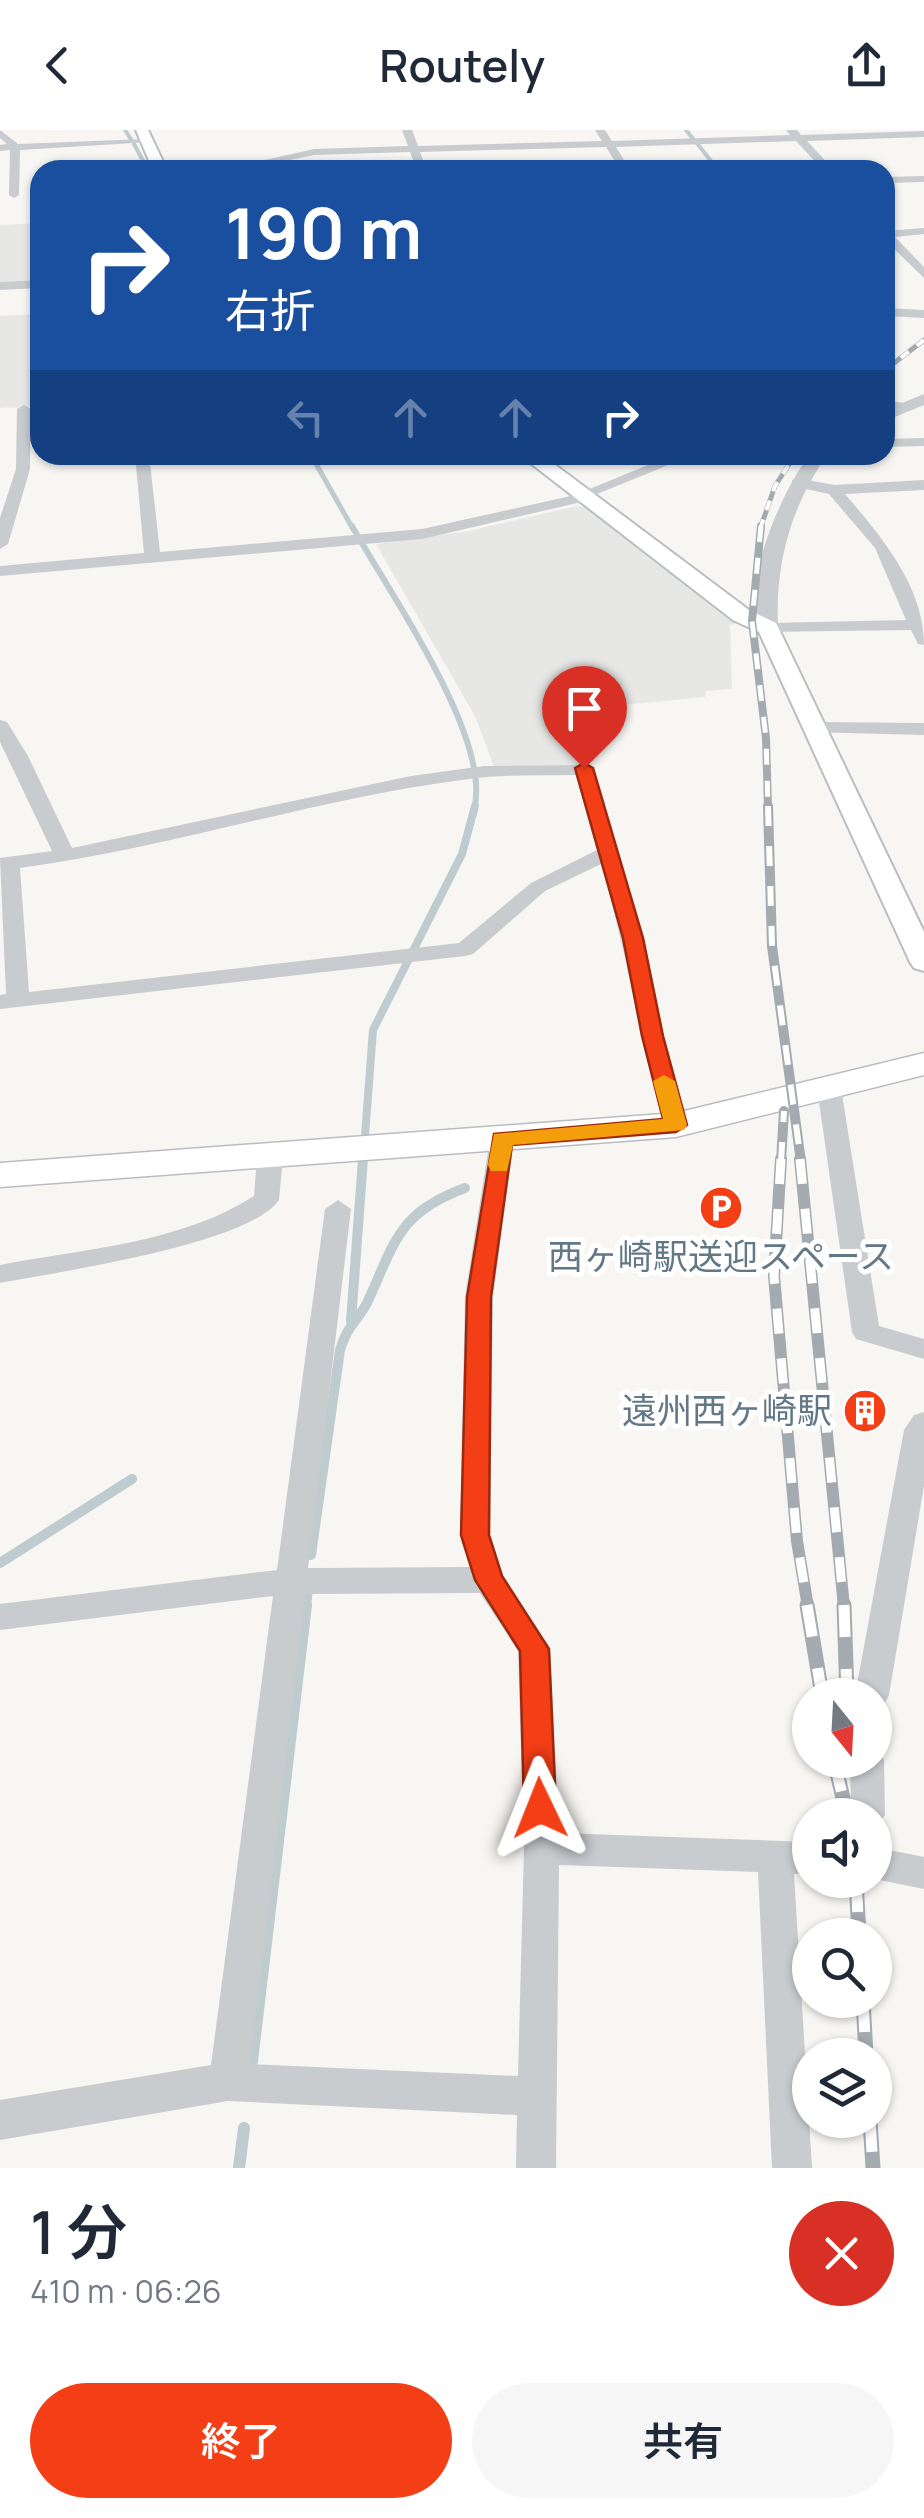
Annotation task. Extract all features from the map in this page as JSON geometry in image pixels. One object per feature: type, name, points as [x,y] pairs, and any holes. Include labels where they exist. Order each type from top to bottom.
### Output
[{"type":"main road","points":[[144,136],[155,160]]},
{"type":"main road","points":[[543,465],[741,615],[768,628],[924,962]]},
{"type":"main road","points":[[0,1175],[676,1125],[924,1064]]},
{"type":"main road","points":[[873,1078],[924,1074]]},
{"type":"street","points":[[407,130],[418,160]]},
{"type":"street","points":[[600,130],[619,160]]},
{"type":"street","points":[[0,132],[15,148],[19,195],[0,196]]},
{"type":"street","points":[[263,160],[312,147],[414,150],[795,134],[924,134]]},
{"type":"street","points":[[795,134],[820,160]]},
{"type":"street","points":[[0,148],[144,136]]},
{"type":"street","points":[[895,180],[924,179]]},
{"type":"street","points":[[895,232],[924,231]]},
{"type":"street","points":[[895,242],[924,274]]},
{"type":"street","points":[[0,286],[30,284]]},
{"type":"street","points":[[895,313],[924,314]]},
{"type":"street","points":[[895,412],[924,399]]},
{"type":"street","points":[[895,406],[905,407]]},
{"type":"street","points":[[0,544],[6,503],[24,463],[25,409]]},
{"type":"street","points":[[895,443],[924,442]]},
{"type":"street","points":[[0,462],[24,463]]},
{"type":"street","points":[[143,465],[153,558]]},
{"type":"street","points":[[0,572],[446,530],[584,496],[661,465]]},
{"type":"street","points":[[811,465],[783,512],[765,604],[768,628],[921,630],[882,547],[834,490]]},
{"type":"street","points":[[797,484],[834,490],[924,485]]},
{"type":"street","points":[[0,726],[65,856]]},
{"type":"street","points":[[814,728],[924,729]]},
{"type":"street","points":[[607,852],[538,887],[465,949],[9,1001],[5,863],[65,856],[476,773],[584,768],[633,938],[652,1036],[676,1125]]},
{"type":"street","points":[[830,1088],[866,1332],[924,1350]]},
{"type":"street","points":[[502,1139],[479,1297],[475,1535],[489,1580],[534,1649],[542,1848],[536,2168]]},
{"type":"street","points":[[0,1274],[193,1233],[257,1209],[266,1200],[270,1157]]},
{"type":"street","points":[[228,2082],[338,1209]]},
{"type":"street","points":[[875,1678],[919,1430],[924,1423]]},
{"type":"street","points":[[0,1617],[291,1580],[489,1580]]},
{"type":"street","points":[[542,1848],[792,1857]]},
{"type":"street","points":[[892,1867],[924,1874]]},
{"type":"street","points":[[792,1898],[792,2168]]},
{"type":"street","points":[[0,2120],[228,2082],[536,2096]]},
{"type":"shaded area","points":[[30,224],[30,280],[0,282],[0,225]]},
{"type":"shaded area","points":[[30,314],[30,406],[0,408],[0,316]]},
{"type":"shaded area","points":[[585,507],[742,622],[730,625],[732,689],[706,691],[705,697],[572,710],[587,765],[495,770],[476,718],[376,544],[468,531]]},
{"type":"waterway","points":[[125,130],[132,141]]},
{"type":"waterway","points":[[686,130],[694,140]]},
{"type":"waterway","points":[[696,142],[710,160]]},
{"type":"waterway","points":[[134,144],[143,160]]},
{"type":"waterway","points":[[317,465],[353,529]]},
{"type":"waterway","points":[[352,526],[434,666],[453,706],[476,779],[474,809]]},
{"type":"waterway","points":[[363,1162],[373,1030],[462,854],[475,806]]},
{"type":"waterway","points":[[351,1321],[363,1159]]},
{"type":"waterway","points":[[311,1555],[343,1341],[367,1303],[401,1232],[425,1208],[465,1188]]},
{"type":"waterway","points":[[0,1563],[132,1479]]},
{"type":"waterway","points":[[306,1607],[308,1588]]},
{"type":"waterway","points":[[252,2061],[306,1605]]},
{"type":"waterway","points":[[239,2168],[244,2128]]},
{"type":"railway","points":[[895,362],[924,340]]},
{"type":"railway","points":[[761,526],[775,486],[789,465]]},
{"type":"railway","points":[[761,526],[752,621],[766,738],[768,809]]},
{"type":"railway","points":[[768,806],[772,946],[801,1162]]},
{"type":"railway","points":[[781,1162],[784,1111]]},
{"type":"railway","points":[[781,1159],[774,1276],[797,1541],[808,1607]]},
{"type":"railway","points":[[800,1159],[844,1607]]},
{"type":"railway","points":[[807,1605],[819,1678]]},
{"type":"railway","points":[[844,1605],[846,1678]]},
{"type":"railway","points":[[838,1778],[843,1798]]},
{"type":"railway","points":[[857,1898],[858,1918]]},
{"type":"railway","points":[[864,2018],[865,2038]]},
{"type":"railway","points":[[871,2138],[873,2168]]},
{"type":"slow traffic","points":[[499,1165],[502,1139],[676,1125],[664,1081]]},
{"type":"place","name":"西ヶ崎駅送迎スペース","points":[[721,1208]]},
{"type":"place","name":"遠州西ヶ崎駅","points":[[865,1411]]},
{"type":"route","points":[[540,1808],[534,1649],[489,1580],[475,1535],[479,1297],[502,1139],[676,1125],[652,1036],[633,938],[584,768]]}]
